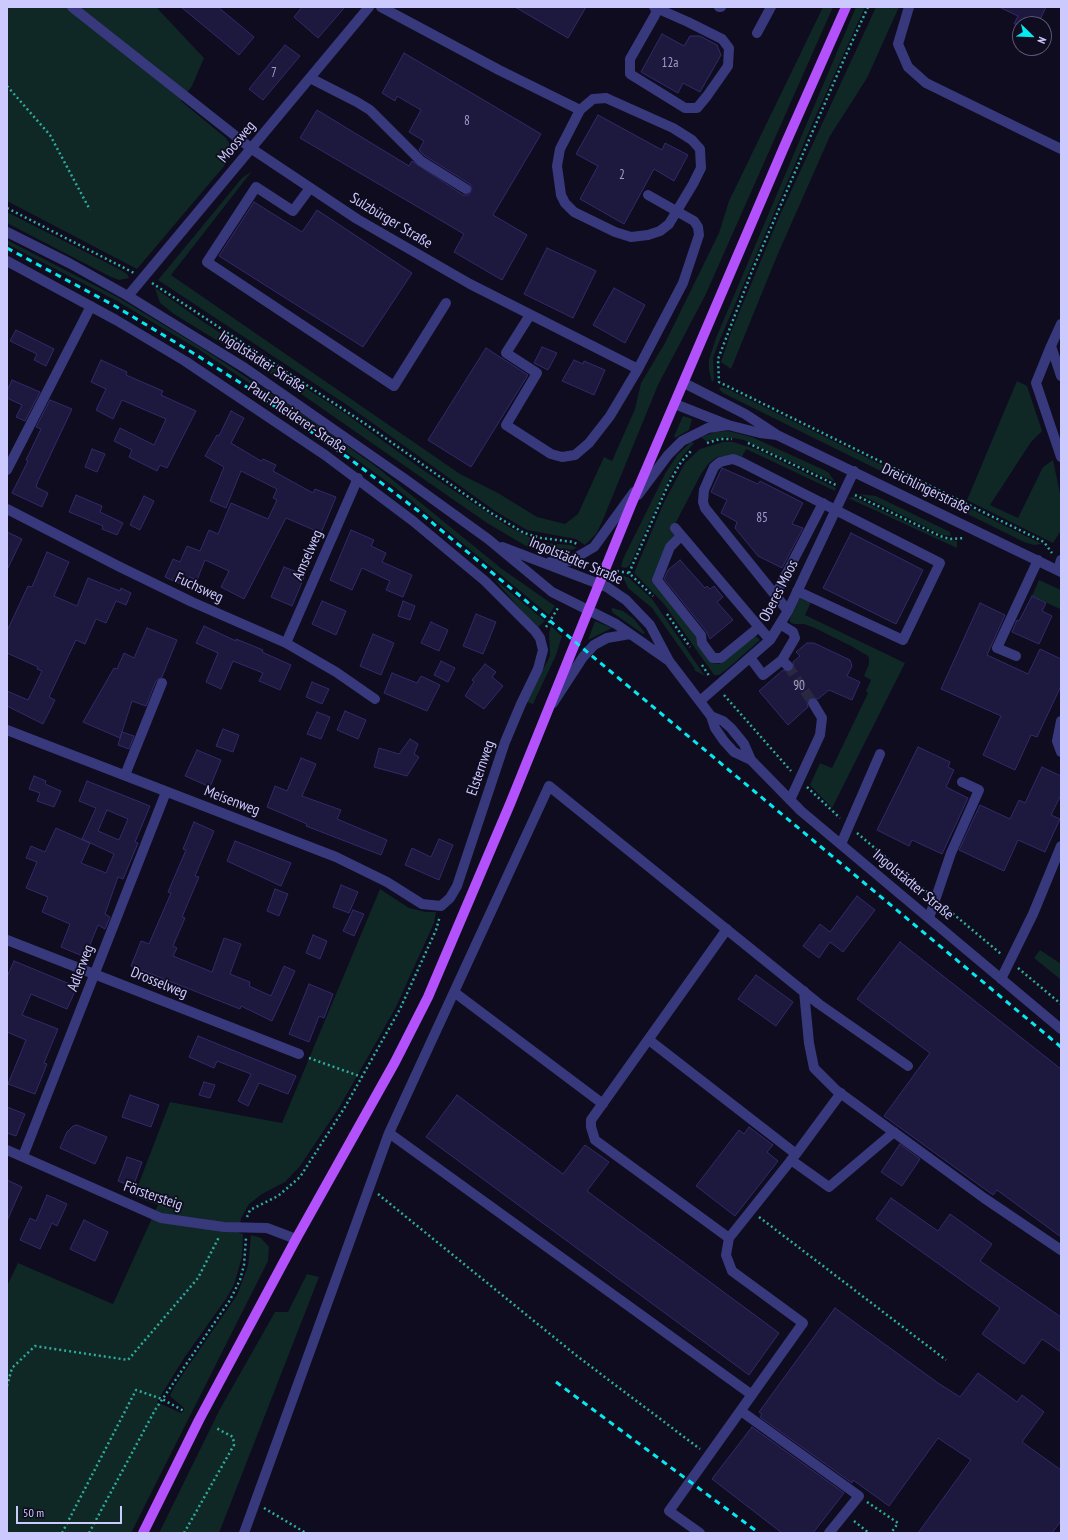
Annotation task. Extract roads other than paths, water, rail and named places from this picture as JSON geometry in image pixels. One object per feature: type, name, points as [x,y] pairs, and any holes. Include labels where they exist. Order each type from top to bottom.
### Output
[{"type":"main road","points":[[143,1533],[189,1439],[419,1014],[465,911],[642,480],[784,147],[846,7]]},
{"type":"street","name":"Sulzbürger Straße","points":[[72,7],[252,149],[358,219],[424,258],[530,315],[638,369]]},
{"type":"street","name":"Moosweg","points":[[128,296],[369,7]]},
{"type":"street","points":[[381,7],[499,70],[580,110]]},
{"type":"street","points":[[757,33],[772,7]]},
{"type":"street","points":[[909,7],[898,44],[908,67],[926,84],[1061,149]]},
{"type":"street","points":[[655,8],[683,19],[722,39],[729,48],[728,66],[697,108],[685,108],[630,74],[630,59],[655,15],[655,8]]},
{"type":"street","points":[[310,78],[370,110],[421,161],[466,189]]},
{"type":"street","points":[[606,98],[673,128],[692,140],[700,149],[701,168],[678,211],[669,224],[660,231],[648,235],[631,237],[615,232],[574,212],[565,203],[561,194],[557,166],[560,149],[580,110],[593,99],[606,98]]},
{"type":"street","points":[[310,188],[293,211],[256,187],[207,262],[394,386],[446,303]]},
{"type":"street","points":[[530,315],[506,353],[537,373],[506,425],[551,454],[562,457],[575,454],[589,443],[610,416],[638,369],[683,283],[699,235],[698,227],[694,221],[648,195]]},
{"type":"street","name":"Ingolstädter Straße","points":[[7,232],[69,263],[177,325],[307,410],[488,540],[552,592],[616,624],[669,661]]},
{"type":"street","name":"Paul-Pfleiderer-Straße","points":[[7,262],[91,306],[199,370],[358,478],[413,521],[485,581],[511,605],[540,638]]},
{"type":"street","points":[[7,470],[91,306]]},
{"type":"street","points":[[1061,324],[1036,383],[1061,457]]},
{"type":"street","points":[[1051,346],[1061,376]]},
{"type":"street","name":"Dreichlingerstraße","points":[[684,383],[745,414],[777,435],[1059,571]]},
{"type":"street","name":"Dreichlingerstraße","points":[[675,404],[728,425],[760,433],[777,435]]},
{"type":"street","points":[[632,505],[656,470],[682,441],[697,432],[708,428],[728,425]]},
{"type":"street","points":[[788,611],[706,508],[704,502],[704,490],[711,474],[720,462],[733,459],[776,478],[836,511],[940,563],[903,640],[797,591]]},
{"type":"street","name":"Oberes Moos","points":[[700,701],[716,686],[751,659],[770,640],[788,611],[854,471]]},
{"type":"street","name":"Amselweg","points":[[286,643],[358,478]]},
{"type":"street","points":[[544,562],[570,561],[594,546],[642,480]]},
{"type":"street","points":[[775,596],[822,503]]},
{"type":"street","name":"Fuchsweg","points":[[7,509],[192,602],[286,643],[336,672],[375,699]]},
{"type":"street","points":[[759,627],[721,658],[713,658],[702,643],[701,634],[657,580],[670,547],[678,532],[759,627],[770,640]]},
{"type":"street","name":"Ingolstädter Straße","points":[[488,540],[517,553],[544,562],[598,584],[622,597],[644,618],[669,661],[711,716],[723,721],[731,728],[744,744],[751,760],[790,800],[1061,1029]]},
{"type":"street","points":[[1016,656],[997,648],[1038,560]]},
{"type":"street","points":[[1059,571],[1061,560]]},
{"type":"street","points":[[751,659],[763,675],[785,663],[795,638],[793,632],[780,624]]},
{"type":"street","points":[[547,713],[587,652],[599,641],[630,634]]},
{"type":"street","name":"Elsternweg","points":[[441,906],[450,898],[457,886],[505,742],[538,669],[543,650],[540,638]]},
{"type":"street","points":[[125,775],[162,683]]},
{"type":"street","points":[[790,800],[820,735],[822,718],[814,703]]},
{"type":"street","points":[[1061,720],[1057,741],[1061,752]]},
{"type":"street","name":"Meisenweg","points":[[7,730],[342,860],[387,882],[422,904],[441,906]]},
{"type":"street","points":[[841,844],[880,754]]},
{"type":"street","points":[[928,918],[951,853],[979,790],[962,782]]},
{"type":"street","points":[[244,1533],[389,1133],[549,786],[804,991],[908,1066]]},
{"type":"street","name":"Adlerweg","points":[[23,1156],[166,792]]},
{"type":"street","points":[[1001,979],[1058,862],[1061,846]]},
{"type":"street","points":[[727,929],[650,1040],[591,1120],[591,1127],[595,1140],[728,1238]]},
{"type":"street","name":"Drosselweg","points":[[7,940],[299,1054]]},
{"type":"street","points":[[804,991],[809,1043],[814,1068],[841,1093],[984,1198],[1061,1250]]},
{"type":"street","points":[[454,992],[603,1104]]},
{"type":"street","points":[[650,1040],[829,1187],[894,1132]]},
{"type":"street","points":[[700,1533],[669,1511],[804,1323],[732,1271],[726,1255],[728,1238],[793,1157],[841,1093]]},
{"type":"street","points":[[389,1133],[752,1395]]},
{"type":"street","name":"Förstersteig","points":[[7,1150],[161,1218],[224,1227],[246,1227],[275,1230],[296,1239]]},
{"type":"street","points":[[741,1410],[859,1496],[829,1533]]},
{"type":"tunnel","points":[[788,666],[813,703]]},
{"type":"railway","points":[[7,248],[115,306],[198,356],[250,389],[350,459],[417,510],[1061,1047]]},
{"type":"railway","points":[[556,1382],[759,1533]]}]
